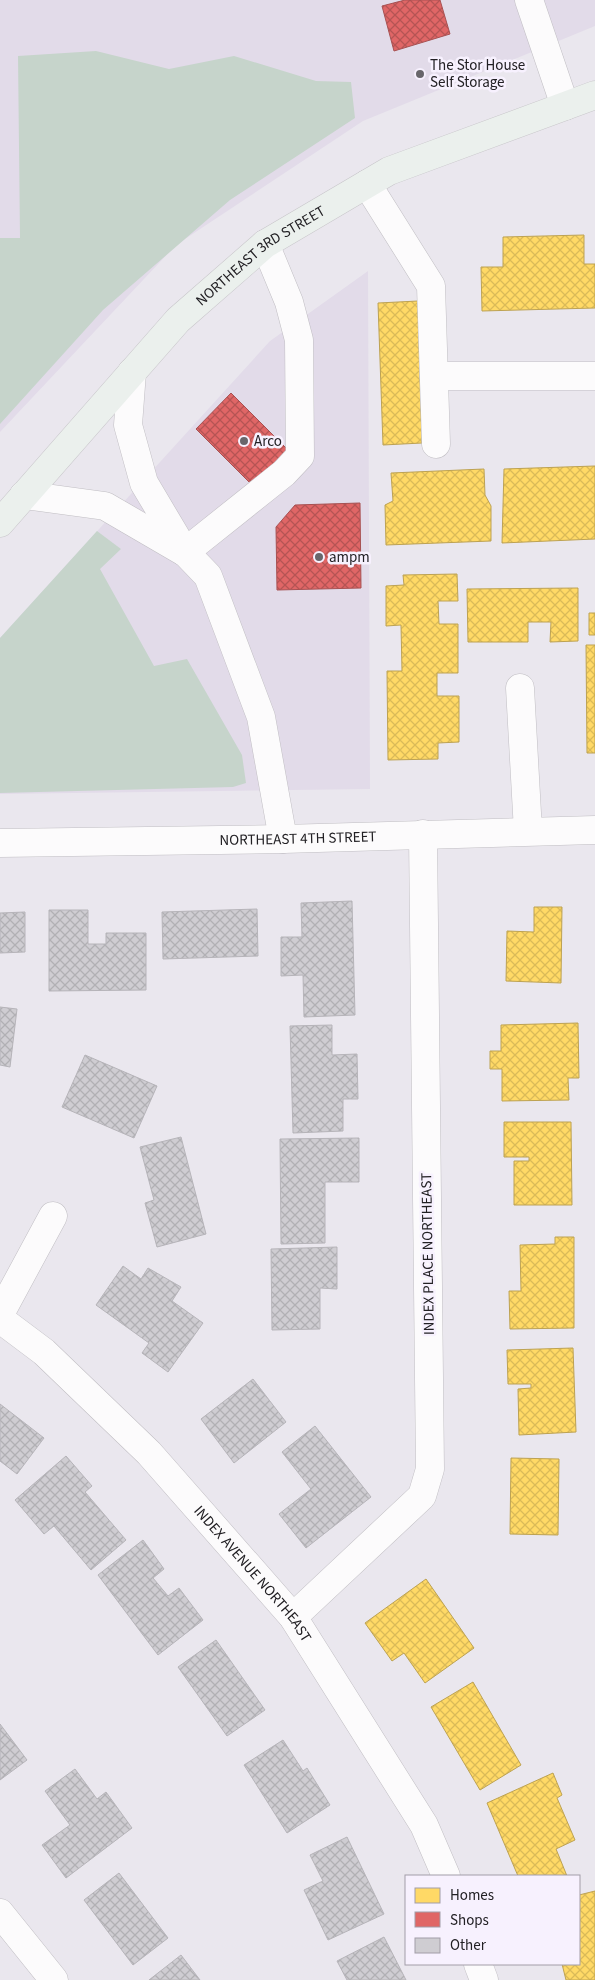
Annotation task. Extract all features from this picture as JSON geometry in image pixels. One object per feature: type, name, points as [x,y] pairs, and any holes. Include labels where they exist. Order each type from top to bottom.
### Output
[{"type":"main road","name":"NORTHEAST 3RD STREET","points":[[0,523],[178,320],[265,244],[389,171],[595,95]]},
{"type":"street","points":[[528,0],[565,106]]},
{"type":"street","points":[[367,184],[431,286],[436,444]]},
{"type":"street","points":[[185,552],[284,473],[300,456],[299,340],[289,302],[265,244]]},
{"type":"street","points":[[132,372],[128,425],[144,483],[185,552],[208,576],[261,716],[283,839]]},
{"type":"street","points":[[434,376],[595,376]]},
{"type":"street","points":[[24,495],[106,506],[185,552]]},
{"type":"street","points":[[520,688],[528,831]]},
{"type":"street","name":"NORTHEAST 4TH STREET","points":[[0,842],[283,839],[595,830]]},
{"type":"street","name":"INDEX PLACE NORTHEAST","points":[[293,1617],[422,1496],[430,1469],[422,834]]},
{"type":"street","points":[[0,1314],[53,1216]]},
{"type":"street","name":"INDEX AVENUE NORTHEAST","points":[[0,1319],[44,1352],[150,1453],[293,1617],[424,1825],[446,1875]]},
{"type":"street","points":[[0,1913],[54,1980]]},
{"type":"street","points":[[478,1965],[484,1980]]},
{"type":"shaded area","points":[[0,0],[595,0],[595,26],[363,121],[176,245],[0,432]]},
{"type":"shaded area","points":[[96,51],[169,69],[234,56],[316,81],[351,82],[355,118],[230,200],[103,310],[0,424],[0,238],[20,238],[18,56]]},
{"type":"shaded area","points":[[368,271],[370,789],[0,794],[0,638],[270,341]]},
{"type":"shaded area","points":[[97,531],[121,549],[100,569],[154,666],[187,659],[242,755],[246,783],[233,787],[0,793],[0,638]]},
{"type":"building: Homes","points":[[584,235],[584,264],[595,264],[595,308],[482,311],[481,267],[503,267],[503,237]]},
{"type":"building: Homes","points":[[418,301],[422,443],[383,445],[378,303]]},
{"type":"building: Homes","points":[[595,466],[595,539],[502,543],[504,469]]},
{"type":"building: Homes","points":[[484,469],[485,495],[491,506],[491,541],[386,545],[385,505],[393,501],[391,473]]},
{"type":"building: Homes","points":[[457,574],[458,601],[438,601],[439,624],[458,624],[458,673],[437,673],[437,696],[459,696],[459,742],[438,743],[438,759],[388,760],[387,671],[402,671],[401,625],[386,626],[386,586],[404,585],[403,575]]},
{"type":"building: Homes","points":[[578,588],[578,641],[550,642],[551,622],[528,622],[528,642],[468,642],[467,589]]},
{"type":"building: Homes","points":[[589,613],[595,613],[595,635],[589,635]]},
{"type":"building: Homes","points":[[586,645],[595,645],[595,753],[587,753]]},
{"type":"building: Homes","points":[[534,907],[562,907],[561,983],[506,981],[507,931],[534,932]]},
{"type":"building: Homes","points":[[578,1023],[579,1078],[568,1078],[569,1100],[502,1101],[502,1069],[490,1069],[490,1051],[501,1051],[501,1025]]},
{"type":"building: Homes","points":[[504,1122],[571,1122],[572,1205],[514,1205],[514,1161],[529,1161],[529,1157],[504,1157]]},
{"type":"building: Homes","points":[[555,1237],[574,1237],[574,1328],[510,1329],[509,1291],[521,1291],[520,1245],[555,1244]]},
{"type":"building: Homes","points":[[573,1348],[576,1432],[519,1435],[518,1389],[531,1388],[531,1384],[508,1384],[507,1350]]},
{"type":"building: Homes","points":[[511,1458],[559,1459],[558,1535],[510,1534]]},
{"type":"building: Homes","points":[[426,1579],[474,1648],[425,1683],[404,1653],[392,1661],[365,1623]]},
{"type":"building: Homes","points":[[473,1682],[521,1765],[480,1790],[431,1707]]},
{"type":"building: Homes","points":[[553,1773],[562,1795],[557,1798],[575,1840],[556,1849],[567,1875],[518,1875],[487,1803]]},
{"type":"building: Homes","points":[[595,1891],[595,1980],[566,1980],[562,1965],[580,1965],[580,1895]]},
{"type":"building: Shops","points":[[405,0],[440,0],[450,34],[394,51],[382,6]]},
{"type":"building: Shops","name":"Arco","points":[[231,393],[292,454],[257,490],[196,429]]},
{"type":"building: Shops","name":"ampm","points":[[360,503],[361,588],[277,590],[276,527],[295,505]]},
{"type":"building: Other","points":[[352,901],[355,1015],[304,1017],[303,975],[281,976],[281,937],[302,937],[301,903]]},
{"type":"building: Other","points":[[257,909],[258,956],[163,959],[162,912]]},
{"type":"building: Other","points":[[49,910],[88,910],[88,944],[106,944],[106,933],[146,933],[146,990],[49,991]]},
{"type":"building: Other","points":[[25,912],[25,952],[0,953],[0,913]]},
{"type":"building: Other","points":[[0,1007],[17,1009],[10,1067],[0,1065]]},
{"type":"building: Other","points":[[332,1025],[332,1055],[357,1054],[358,1099],[343,1099],[343,1131],[293,1133],[290,1026]]},
{"type":"building: Other","points":[[85,1055],[157,1086],[134,1138],[62,1107]]},
{"type":"building: Other","points":[[181,1137],[206,1234],[157,1247],[145,1203],[154,1200],[140,1147]]},
{"type":"building: Other","points":[[359,1138],[359,1182],[325,1182],[325,1243],[281,1244],[280,1139]]},
{"type":"building: Other","points":[[337,1247],[337,1289],[320,1288],[320,1329],[272,1330],[271,1249]]},
{"type":"building: Other","points":[[123,1266],[141,1279],[148,1268],[181,1287],[172,1301],[203,1323],[168,1372],[142,1353],[149,1343],[96,1305]]},
{"type":"building: Other","points":[[253,1379],[286,1422],[234,1463],[201,1419]]},
{"type":"building: Other","points":[[0,1404],[44,1438],[17,1474],[0,1461]]},
{"type":"building: Other","points":[[315,1426],[371,1497],[306,1548],[279,1514],[311,1489],[282,1452]]},
{"type":"building: Other","points":[[66,1456],[92,1486],[85,1492],[126,1540],[91,1570],[54,1526],[44,1534],[15,1500]]},
{"type":"building: Other","points":[[143,1540],[164,1569],[153,1578],[168,1596],[179,1588],[203,1620],[158,1655],[98,1575]]},
{"type":"building: Other","points":[[216,1640],[265,1710],[227,1736],[178,1667]]},
{"type":"building: Other","points":[[0,1724],[27,1760],[0,1780]]},
{"type":"building: Other","points":[[283,1740],[303,1771],[307,1768],[330,1805],[287,1833],[244,1765]]},
{"type":"building: Other","points":[[75,1769],[97,1799],[106,1792],[132,1828],[66,1878],[42,1845],[70,1825],[45,1791]]},
{"type":"building: Other","points":[[347,1837],[384,1914],[328,1940],[304,1890],[323,1881],[310,1855]]},
{"type":"building: Other","points":[[119,1873],[168,1938],[133,1965],[84,1900]]},
{"type":"building: Other","points":[[384,1937],[406,1980],[347,1980],[337,1961]]},
{"type":"building: Other","points":[[181,1955],[200,1980],[149,1980]]},
{"type":"place","name":"The Stor House Self Storage","points":[[420,74]]},
{"type":"place","name":"Arco","points":[[244,441]]},
{"type":"place","name":"ampm","points":[[319,557]]}]
